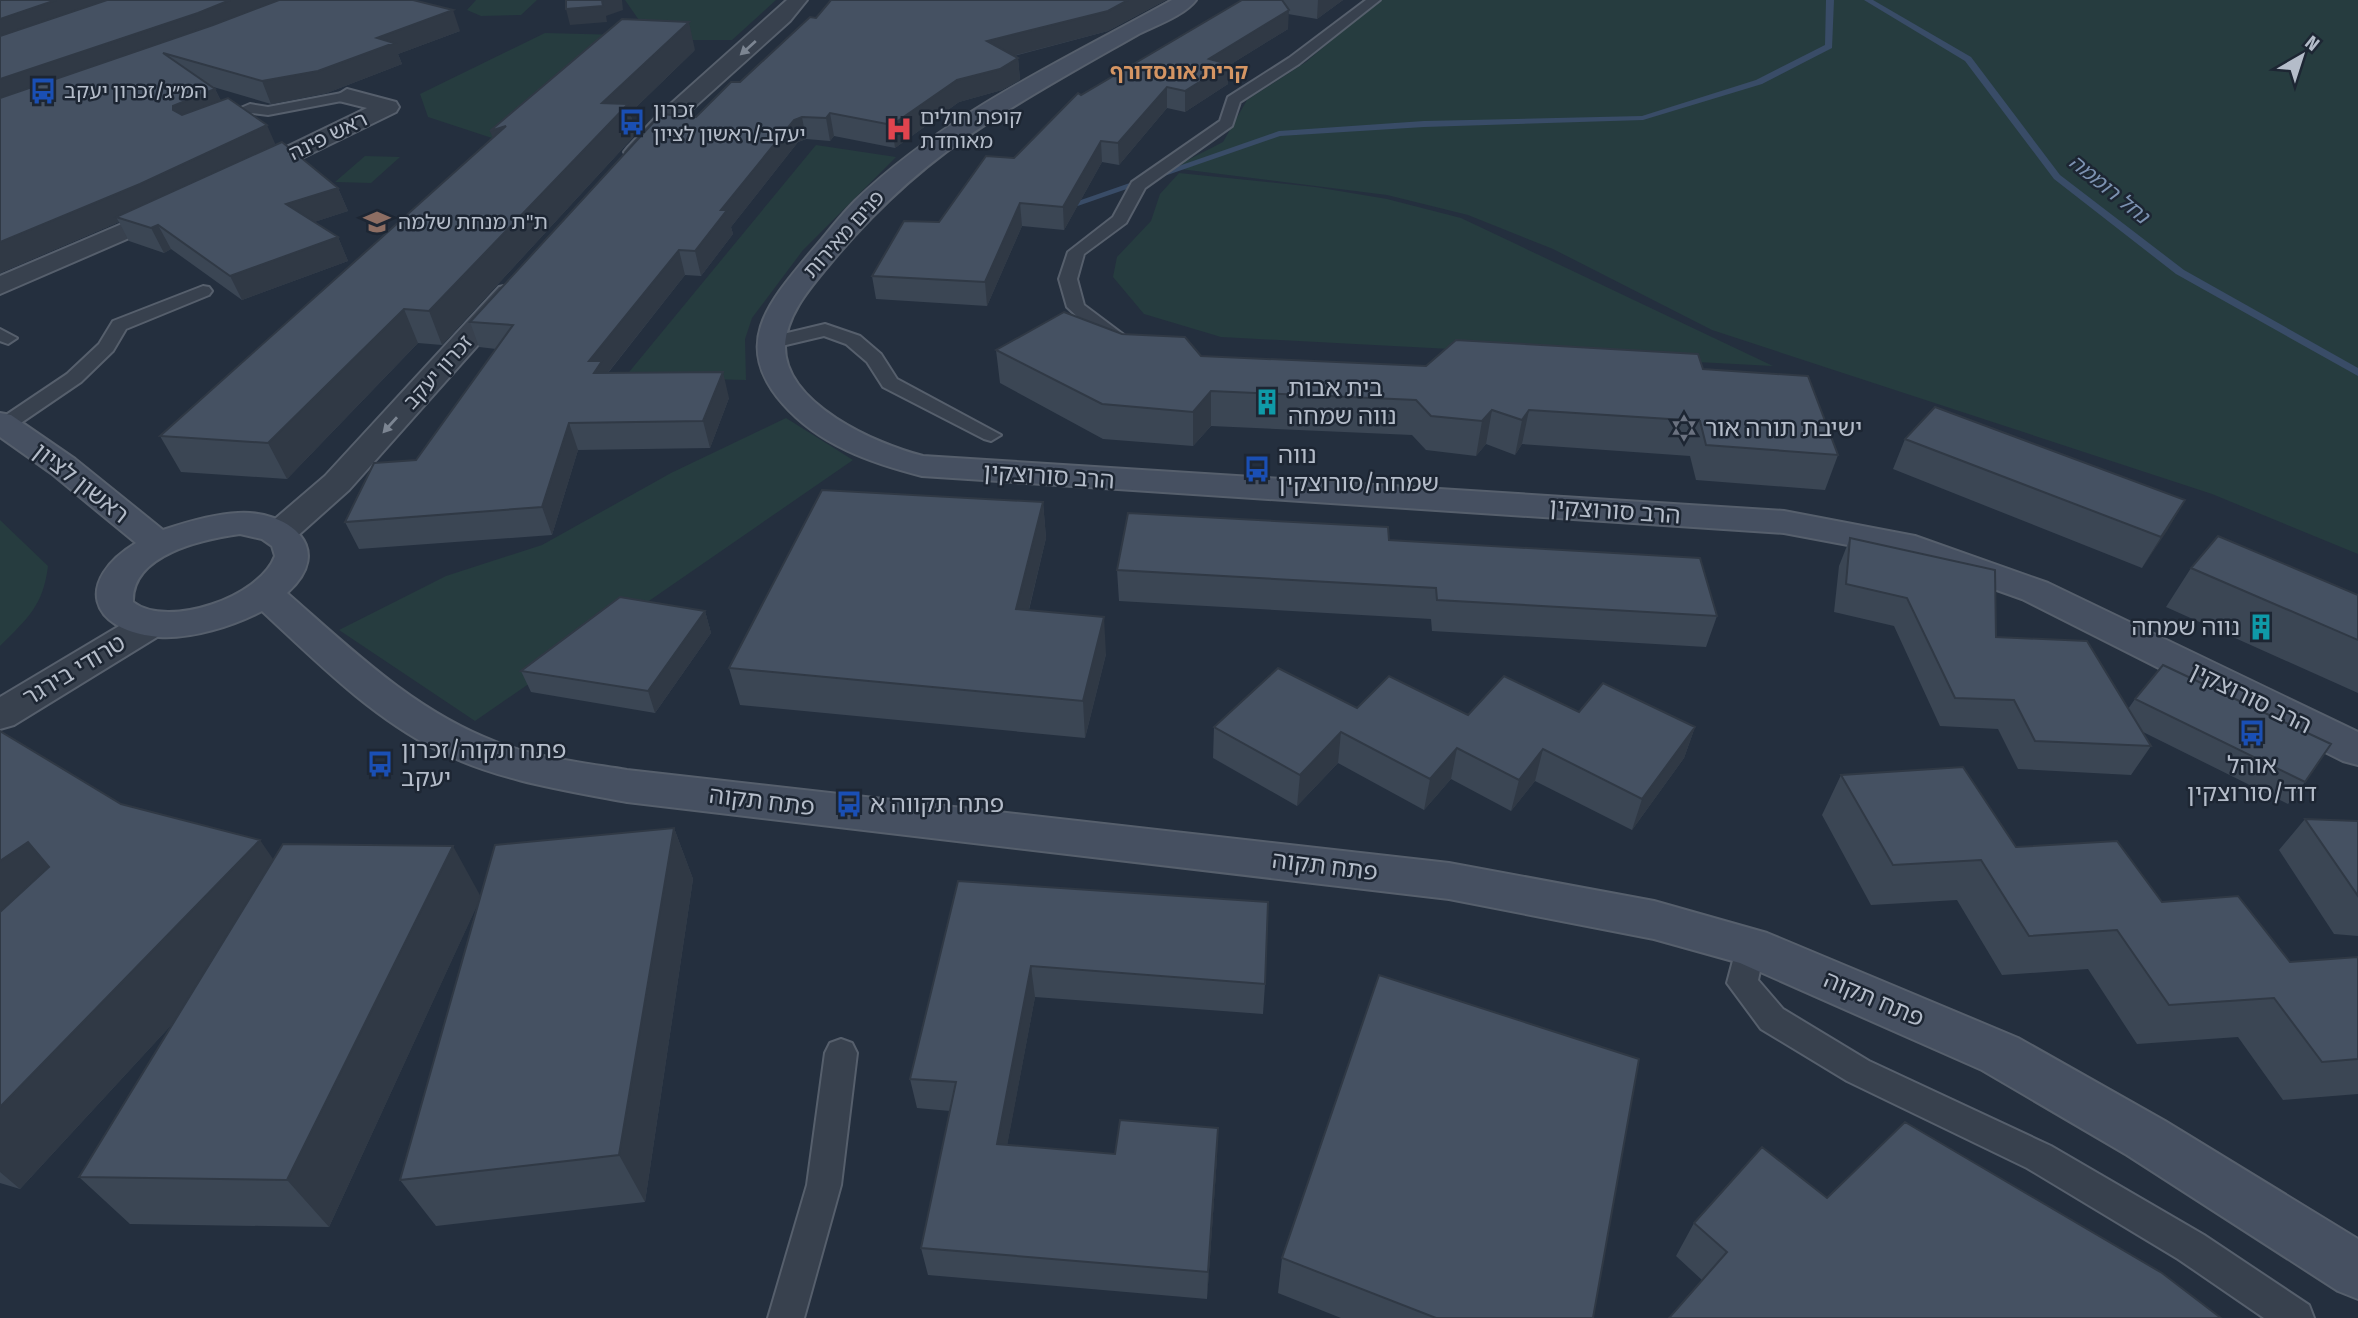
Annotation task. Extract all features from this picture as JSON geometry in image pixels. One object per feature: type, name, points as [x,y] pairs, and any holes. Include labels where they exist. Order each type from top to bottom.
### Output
[{"type":"street","points":[[617,174],[663,123],[783,16],[797,0]]},
{"type":"street","name":"פנים מאירות","points":[[769,343],[775,320],[794,290],[866,205],[909,168],[957,133],[1186,0]]},
{"type":"street","name":"ראש פינה","points":[[226,185],[388,107],[348,96]]},
{"type":"street","points":[[0,286],[188,203]]},
{"type":"street","name":"זכרון יעקב","points":[[281,532],[337,483],[524,277]]},
{"type":"street","name":"הרב סורוצקין","points":[[769,343],[772,364],[786,392],[834,431],[879,455],[922,466],[1706,516],[1844,531],[1914,547],[2035,591],[2358,750]]},
{"type":"street","name":"ראשון לציון","points":[[3,423],[63,466],[160,545]]},
{"type":"street","points":[[240,523],[264,525],[281,532],[291,543],[292,558],[282,575],[264,592],[239,607],[208,619],[177,625],[149,625],[128,618],[116,607],[114,593],[121,576],[137,560],[160,545],[204,529],[240,523]]},
{"type":"street","name":"פתח תקוה","points":[[264,592],[364,681],[442,734],[481,752],[551,772],[628,786],[1449,881],[1654,920],[1750,947],[2000,1055],[2146,1138],[2358,1271]]},
{"type":"street","name":"טרודי בירגר","points":[[0,715],[149,625]]},
{"type":"lane","points":[[1133,347],[1103,330],[1076,307],[1068,279],[1076,252],[1120,220],[1139,185],[1227,123],[1233,100],[1294,61],[1374,0]]},
{"type":"lane","points":[[204,127],[250,108],[268,111],[348,96]]},
{"type":"lane","points":[[3,423],[74,378],[106,346],[120,325],[203,291]]},
{"type":"lane","points":[[769,343],[825,330],[853,340],[874,358],[890,383],[991,435]]},
{"type":"lane","points":[[1750,947],[1742,983],[1772,1018],[1858,1070],[2039,1157],[2191,1247],[2296,1318]]},
{"type":"lane","points":[[786,1318],[824,1185],[841,1052]]},
{"type":"green space","points":[[476,0],[537,0],[521,15],[481,16],[467,10]]},
{"type":"green space","points":[[625,0],[776,0],[732,40],[645,40],[643,26]]},
{"type":"green space","points":[[1379,0],[2358,0],[2358,554],[2212,494],[1712,330],[1553,249],[1468,215],[1387,195],[1172,168],[1223,142],[1247,100],[1306,62]]},
{"type":"green space","points":[[545,33],[623,35],[495,139],[428,117],[420,94]]},
{"type":"green space","points":[[816,145],[896,157],[803,250],[752,318],[745,339],[746,380],[625,377]]},
{"type":"green space","points":[[365,156],[400,157],[371,183],[335,182]]},
{"type":"green space","points":[[1179,173],[1315,187],[1387,199],[1461,218],[1773,366],[1221,337],[1144,314],[1113,277],[1117,257],[1151,221],[1160,194]]},
{"type":"green space","points":[[786,418],[853,460],[475,721],[339,630],[446,576],[542,545],[671,473]]},
{"type":"green space","points":[[0,520],[48,566],[38,602],[0,646]]},
{"type":"building","points":[[0,0],[56,0],[0,19]]},
{"type":"building","points":[[107,0],[230,0],[0,79],[0,36]]},
{"type":"building","points":[[279,0],[413,0],[453,10],[377,38],[394,43],[318,71],[262,81],[163,53],[215,89],[173,106],[173,110],[182,115],[228,98],[267,125],[140,184],[0,242],[0,98]]},
{"type":"building","points":[[566,0],[602,0],[603,6],[566,9]]},
{"type":"building","points":[[831,0],[1128,0],[1108,11],[987,41],[1018,58],[1000,69],[957,80],[892,125],[830,113],[826,118],[802,117],[794,120],[721,210],[727,210],[695,251],[679,250],[589,361],[602,361],[594,373],[723,372],[703,421],[569,423],[542,507],[345,522],[374,463],[416,460],[513,325],[470,322],[661,114],[696,117],[731,82],[740,82],[810,17],[816,18]]},
{"type":"building","points":[[1242,0],[1282,0],[1289,10],[1209,59],[1228,64],[1185,91],[1167,87],[1118,143],[1101,141],[1063,207],[1020,203],[985,282],[872,276],[904,221],[939,222],[986,156],[1014,158],[1078,93],[1081,95]]},
{"type":"building","points":[[622,19],[689,22],[602,103],[628,104],[429,311],[404,309],[268,443],[160,436],[506,126],[490,131]]},
{"type":"building","points":[[282,142],[338,188],[286,204],[338,237],[230,276],[158,225],[151,228],[116,217]]},
{"type":"building","points":[[1064,312],[1122,334],[1185,337],[1201,356],[1426,366],[1456,340],[1698,354],[1703,369],[1808,376],[1838,455],[1706,445],[1700,421],[1529,410],[1522,420],[1492,410],[1482,421],[1431,416],[1416,400],[1211,391],[1193,412],[1102,404],[996,350]]},
{"type":"building","points":[[1935,407],[2185,500],[2161,537],[1905,439]]},
{"type":"building","points":[[822,490],[1043,502],[1016,609],[1104,617],[1083,701],[729,668]]},
{"type":"building","points":[[1128,513],[1388,527],[1389,540],[1700,558],[1717,616],[1437,600],[1436,588],[1117,570]]},
{"type":"building","points":[[2218,536],[2358,595],[2358,640],[2191,568]]},
{"type":"building","points":[[1850,538],[1995,570],[1996,637],[2087,641],[2151,746],[2035,741],[2014,700],[1955,698],[1907,598],[1846,584]]},
{"type":"building","points":[[620,597],[705,611],[648,691],[521,671]]},
{"type":"building","points":[[2163,665],[2331,744],[2305,782],[2135,699]]},
{"type":"building","points":[[1278,668],[1357,708],[1389,676],[1468,715],[1504,676],[1579,712],[1603,683],[1695,727],[1642,799],[1543,749],[1519,780],[1457,748],[1430,779],[1341,732],[1300,775],[1214,727]]},
{"type":"building","points":[[0,731],[121,804],[260,840],[0,1107],[0,912],[49,867],[28,842],[0,861]]},
{"type":"building","points":[[1963,767],[2016,847],[2117,841],[2162,902],[2238,896],[2290,962],[2358,957],[2358,1059],[2322,1062],[2274,998],[2169,1005],[2117,930],[2029,936],[1981,860],[1893,865],[1841,775]]},
{"type":"building","points":[[2305,819],[2358,821],[2358,896]]},
{"type":"building","points":[[674,828],[619,1155],[400,1180],[495,845]]},
{"type":"building","points":[[283,844],[453,846],[287,1180],[79,1177]]},
{"type":"building","points":[[958,881],[1268,902],[1265,984],[1031,966],[997,1144],[1115,1154],[1120,1120],[1218,1128],[1208,1272],[921,1248],[956,1082],[910,1079]]},
{"type":"building","points":[[1379,975],[1639,1059],[1593,1318],[1436,1318],[1282,1258]]},
{"type":"building","points":[[1905,1122],[2162,1273],[2221,1318],[1669,1318],[1727,1252],[1694,1223],[1762,1147],[1827,1198]]},
{"type":"waterway","points":[[1063,208],[1279,134],[1424,124],[1643,118],[1759,82],[1829,46],[1830,0]]},
{"type":"waterway","name":"נחל רוממה","points":[[1868,0],[1968,59],[2057,177],[2180,272],[2358,373]]},
{"type":"place","name":"המ״ג/זכרון יעקב","points":[[43,91]]},
{"type":"place","name":"זכרון יעקב/ראשון לציון","points":[[632,122]]},
{"type":"place","name":"קופת חולים מאוחדת","points":[[899,129]]},
{"type":"place","name":"ת\"ת מנחת שלמה","points":[[377,222]]},
{"type":"place","name":"בית אבות נווה שמחה","points":[[1267,402]]},
{"type":"place","name":"ישיבת תורה אור","points":[[1684,428]]},
{"type":"place","name":"נווה שמחה/סורוצקין","points":[[1257,469]]},
{"type":"place","name":"נווה שמחה","points":[[2261,627]]},
{"type":"place","name":"אוהל דוד/סורוצקין","points":[[2252,733]]},
{"type":"place","name":"פתח תקוה/זכרון יעקב","points":[[380,764]]},
{"type":"place","name":"פתח תקווה א","points":[[849,804]]},
{"type":"district","name":"קרית אונסדורף","points":[[1179,72]]}]
